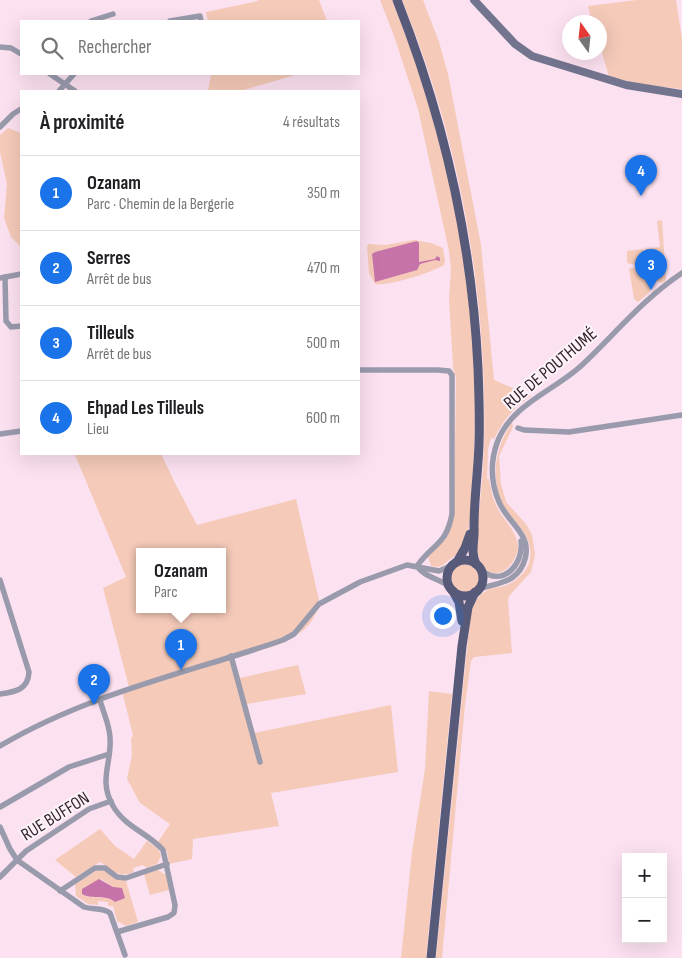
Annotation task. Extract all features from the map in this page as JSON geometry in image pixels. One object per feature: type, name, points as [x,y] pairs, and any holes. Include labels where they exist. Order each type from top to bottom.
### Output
[{"type":"main road","points":[[397,0],[438,117],[457,196],[468,261],[476,327],[479,394],[479,443],[472,550],[482,582],[468,607],[462,646],[431,958]]},
{"type":"main road","points":[[474,0],[514,44],[532,56],[626,85],[682,94]]},
{"type":"main road","points":[[462,646],[461,608],[447,581],[447,574],[465,548],[474,522]]},
{"type":"main road","points":[[455,563],[468,560],[478,567]]},
{"type":"main road","points":[[451,589],[464,596],[476,591]]},
{"type":"street","points":[[94,20],[113,14]]},
{"type":"street","points":[[176,20],[200,16],[201,20]]},
{"type":"street","points":[[0,47],[11,48],[20,53]]},
{"type":"street","points":[[52,75],[74,90]]},
{"type":"street","points":[[60,90],[73,75]]},
{"type":"street","points":[[0,128],[13,114],[20,110]]},
{"type":"street","points":[[20,274],[2,277],[6,321],[11,327],[20,326]]},
{"type":"street","name":"RUE DE POUTHUMÉ","points":[[476,591],[488,585],[507,581],[519,572],[525,561],[526,552],[523,537],[500,505],[493,481],[493,459],[502,432],[521,410],[575,371],[644,302],[680,277]]},
{"type":"street","points":[[360,370],[438,370],[449,372],[452,375],[452,514],[444,538],[417,566]]},
{"type":"street","points":[[518,428],[524,430],[570,432],[682,415]]},
{"type":"street","points":[[0,434],[20,431]]},
{"type":"street","points":[[478,567],[488,575],[498,576],[508,573],[514,568],[522,550],[518,531]]},
{"type":"street","points":[[0,746],[42,722],[100,700],[282,640],[294,634],[319,604],[352,586],[407,565],[439,571],[455,563]]},
{"type":"street","points":[[417,566],[422,572],[443,582],[451,589]]},
{"type":"street","points":[[0,580],[30,672],[26,685],[21,690],[0,694]]},
{"type":"street","points":[[231,656],[260,762]]},
{"type":"street","points":[[100,700],[110,738],[105,782],[111,801],[131,827],[163,850],[175,906],[174,913],[168,917],[117,932]]},
{"type":"street","points":[[0,807],[69,767],[109,754]]},
{"type":"street","name":"RUE BUFFON","points":[[0,878],[26,851],[89,809],[111,801]]},
{"type":"street","points":[[0,827],[18,860],[84,907],[107,910],[112,916],[124,955]]},
{"type":"street","points":[[60,891],[95,868],[105,868],[117,877],[126,878],[167,864]]},
{"type":"shaded area","points":[[319,0],[327,20],[208,20],[206,12],[258,1]]},
{"type":"shaded area","points":[[380,0],[392,0],[414,58],[432,117],[448,176],[469,298],[474,359],[475,421],[470,521],[461,548],[454,556],[437,567],[431,566],[428,557],[446,539],[454,518],[456,378],[453,368],[449,298],[451,269],[449,251],[418,109]]},
{"type":"shaded area","points":[[402,0],[423,0],[439,42],[448,74],[481,245],[494,380],[531,396],[509,414],[494,439],[491,438],[488,449],[487,479],[489,479],[496,506],[513,531],[518,547],[513,562],[505,570],[495,573],[485,568],[475,545],[484,447],[484,390],[481,332],[466,219],[440,108]]},
{"type":"shaded area","points":[[637,0],[676,0],[682,39],[682,89],[645,85],[609,77],[604,60],[607,60],[607,15],[590,15],[588,6]]},
{"type":"shaded area","points":[[211,75],[296,75],[243,90],[208,90]]},
{"type":"shaded area","points":[[8,128],[20,133],[20,246],[11,237],[4,218],[7,184],[0,152],[0,135]]},
{"type":"shaded area","points":[[662,220],[666,279],[660,283],[654,277],[645,249],[660,247],[657,221]]},
{"type":"shaded area","points":[[414,240],[431,243],[443,248],[444,265],[410,278],[390,283],[375,284],[369,273],[368,244],[385,245]]},
{"type":"shaded area","points":[[417,241],[419,243],[419,262],[435,259],[437,256],[440,258],[440,261],[435,260],[420,264],[417,270],[375,282],[372,254]]},
{"type":"shaded area","points":[[643,249],[648,270],[627,263],[627,251]]},
{"type":"shaded area","points":[[630,268],[645,272],[650,277],[653,285],[649,293],[638,302],[634,299]]},
{"type":"shaded area","points":[[512,423],[513,427],[499,456],[501,484],[506,502],[526,524],[532,535],[535,555],[531,572],[509,596],[508,600],[512,653],[474,657],[471,661],[465,705],[442,958],[436,958],[471,608],[479,596],[488,590],[504,586],[517,579],[524,572],[530,560],[531,552],[527,538],[506,510],[497,489],[496,466],[498,454],[501,443]]},
{"type":"shaded area","points":[[75,455],[161,455],[197,525],[296,499],[319,600],[316,614],[309,625],[287,640],[274,646],[234,658],[240,678],[298,665],[306,694],[247,704],[254,733],[391,705],[398,772],[271,793],[279,826],[193,839],[192,859],[169,864],[167,851],[158,842],[170,824],[140,803],[127,779],[132,755],[131,739],[133,735],[123,695],[129,687],[103,588],[126,577]]},
{"type":"shaded area","points":[[465,564],[475,568],[479,578],[475,588],[465,592],[455,588],[451,578],[455,568]]},
{"type":"shaded area","points":[[429,691],[452,694],[426,958],[401,958],[412,852],[425,769]]},
{"type":"shaded area","points":[[100,829],[115,846],[134,859],[147,841],[158,849],[161,856],[157,864],[147,868],[143,865],[133,868],[134,872],[120,874],[112,871],[100,862],[76,877],[55,860]]},
{"type":"shaded area","points":[[156,869],[166,875],[169,890],[150,895],[144,874]]},
{"type":"shaded area","points":[[96,871],[104,871],[126,881],[138,922],[126,926],[117,921],[113,906],[108,906],[108,902],[98,901],[98,905],[88,904],[76,896],[75,884]],"holes":[[[101,879],[113,887],[116,902],[105,898],[85,896]]]},
{"type":"shaded area","points":[[99,879],[113,887],[122,888],[125,898],[115,902],[107,898],[90,897],[82,894],[82,889]]},
{"type":"place","name":"Ehpad Les Tilleuls","points":[[641,196]]},
{"type":"place","name":"Tilleuls","points":[[651,290]]},
{"type":"place","name":"Ozanam","points":[[181,670]]},
{"type":"place","name":"Serres","points":[[94,705]]}]
